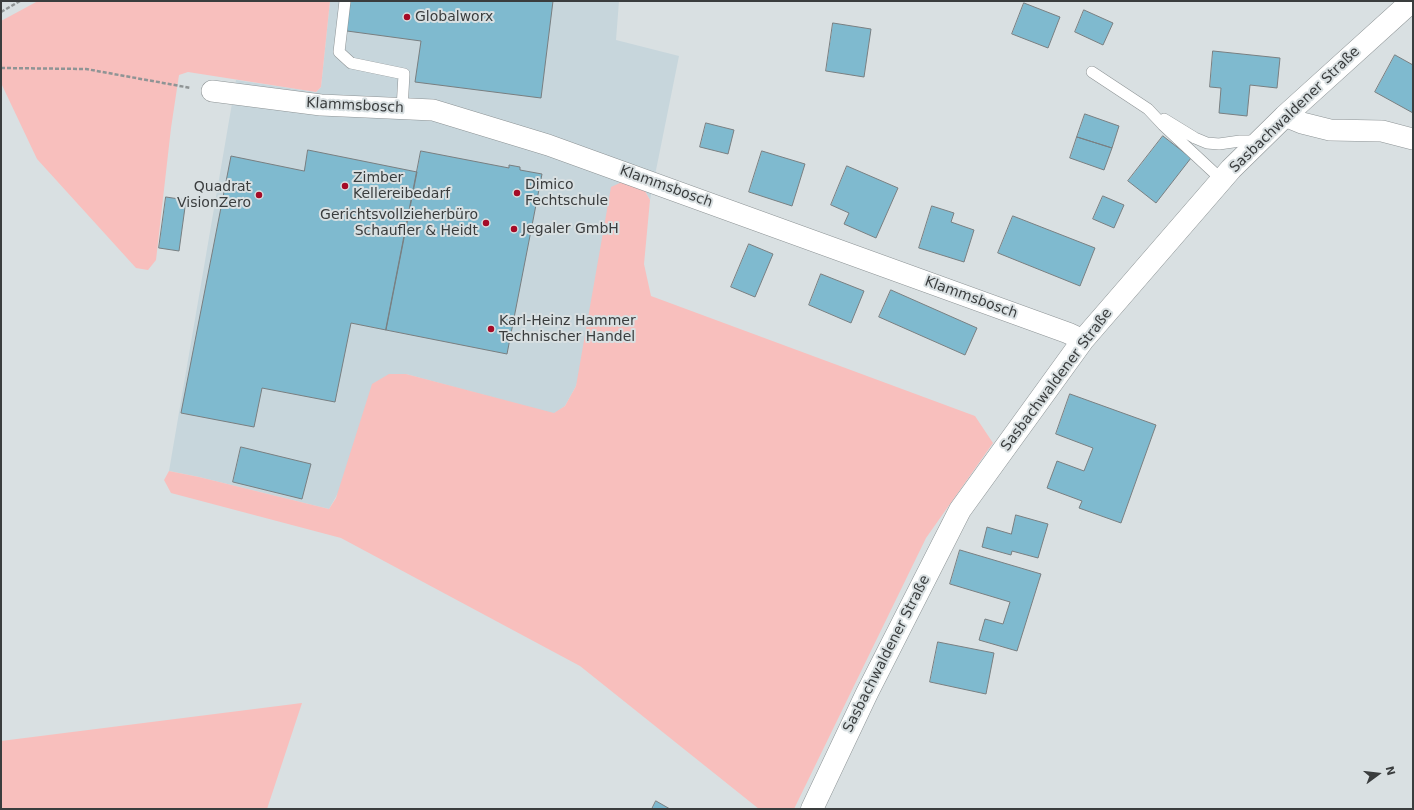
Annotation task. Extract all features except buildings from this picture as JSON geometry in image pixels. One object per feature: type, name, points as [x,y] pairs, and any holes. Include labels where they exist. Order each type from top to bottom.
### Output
[{"type":"street","name":"Sasbachwaldener Straße","points":[[812,809],[867,693],[960,510],[1083,340],[1222,180],[1259,141],[1412,1]]},
{"type":"street","name":"Klammsbosch","points":[[212,91],[321,105],[433,110],[548,145],[1068,333],[1083,340]]},
{"type":"street","points":[[1285,116],[1330,130],[1382,131],[1413,139]]},
{"type":"lane","points":[[344,1],[340,52],[351,63],[404,74],[402,109]]},
{"type":"lane","points":[[1092,72],[1150,111],[1195,138],[1207,143],[1219,144],[1240,141],[1259,141]]},
{"type":"lane","points":[[1150,111],[1222,180]]},
{"type":"path","points":[[1,12],[20,1]]},
{"type":"path","points":[[1,68],[86,69],[212,91]]},
{"type":"shaded area","points":[[38,1],[330,1],[321,87],[316,92],[188,72],[179,75],[171,128],[156,260],[148,270],[136,268],[37,159],[1,83],[1,21]]},
{"type":"shaded area","points":[[330,1],[619,1],[616,40],[679,56],[650,200],[645,191],[576,386],[565,406],[554,414],[406,374],[329,509],[169,471],[236,80],[316,92],[321,87]]},
{"type":"shaded area","points":[[622,182],[645,191],[650,200],[644,264],[651,296],[975,416],[993,443],[926,538],[794,809],[759,809],[580,666],[341,538],[171,493],[164,480],[169,471],[329,509],[336,498],[372,384],[389,374],[406,374],[554,413],[565,406],[576,386],[611,187]]},
{"type":"shaded area","points":[[302,703],[267,809],[1,809],[1,741]]},
{"type":"place","name":"Globalworx","points":[[407,17]]},
{"type":"place","name":"Zimber Kellereibedarf","points":[[345,186]]},
{"type":"place","name":"Dimico Fechtschule","points":[[517,193]]},
{"type":"place","name":"Quadrat VisionZero","points":[[259,195]]},
{"type":"place","name":"Gerichtsvollzieherbüro Schaufler & Heidt","points":[[486,223]]},
{"type":"place","name":"Jegaler GmbH","points":[[514,229]]},
{"type":"place","name":"Karl-Heinz Hammer Technischer Handel","points":[[491,329]]}]
